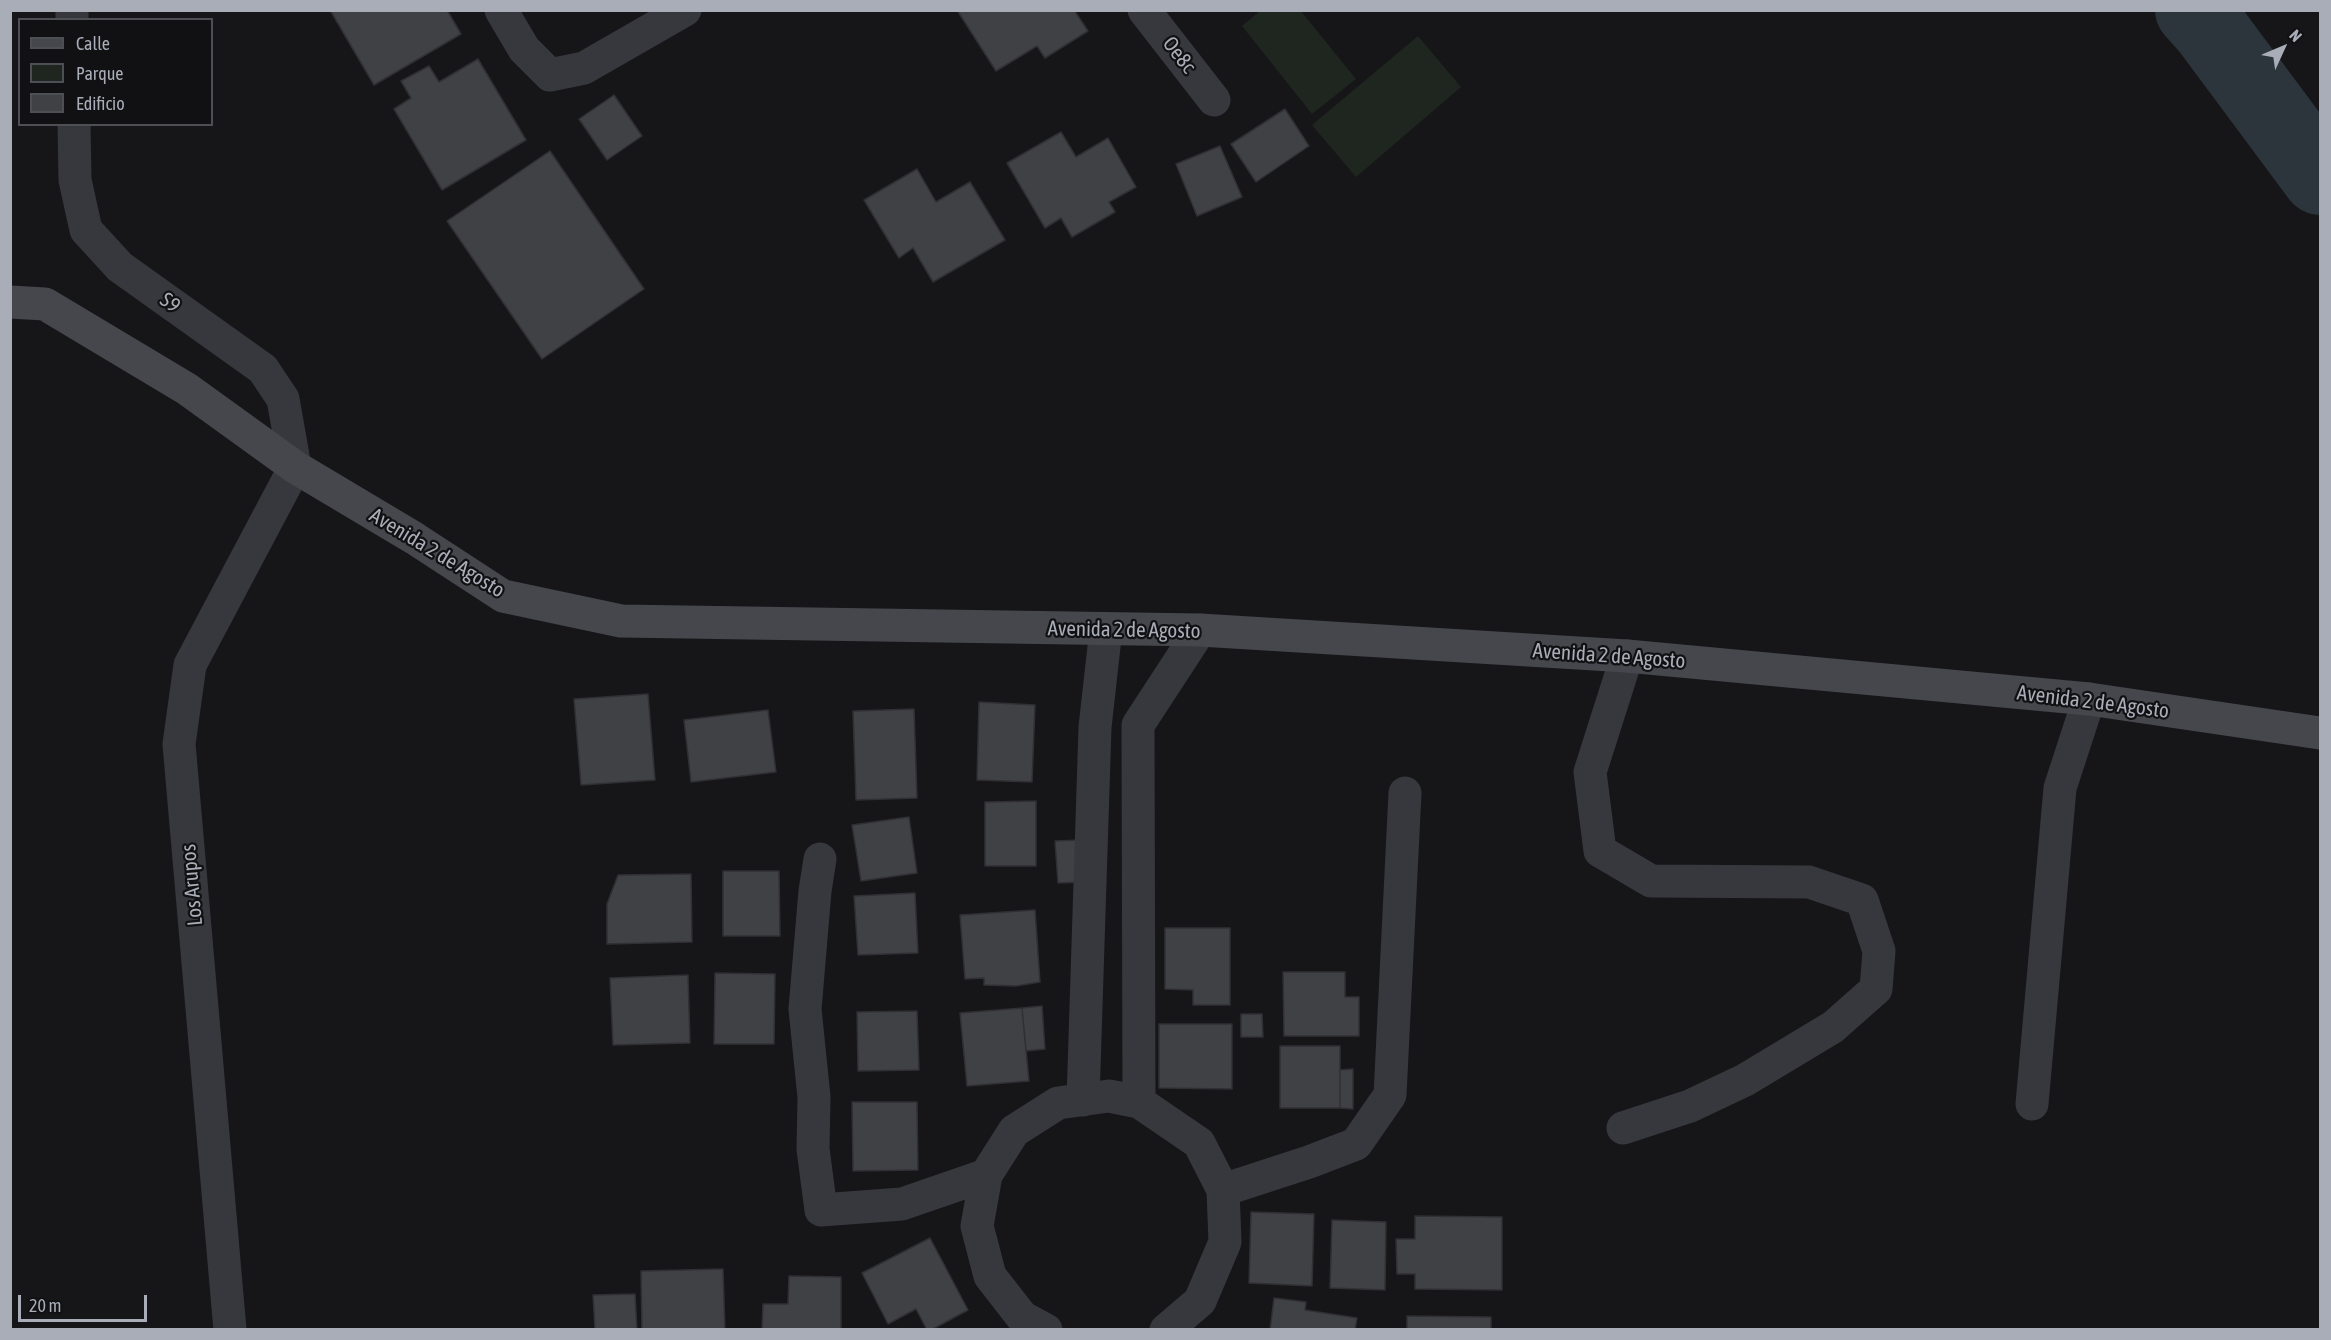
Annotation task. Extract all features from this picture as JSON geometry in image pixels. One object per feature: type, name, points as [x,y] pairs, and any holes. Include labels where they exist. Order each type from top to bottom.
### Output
[{"type":"main road","name":"Avenida 2 de Agosto","points":[[10,302],[45,304],[188,389],[295,467],[414,538],[503,596],[621,621],[1200,630],[1627,656],[2089,699],[2320,733]]},
{"type":"street","points":[[501,10],[524,49],[550,75],[584,68],[685,10]]},
{"type":"street","name":"Oe8c","points":[[1144,10],[1214,99]]},
{"type":"street","name":"S9","points":[[74,126],[75,180],[86,230],[120,267],[263,369],[283,399],[295,467]]},
{"type":"street","name":"Los Arupos","points":[[230,1329],[179,744],[190,665],[295,467]]},
{"type":"street","points":[[1083,1100],[1095,727],[1106,629]]},
{"type":"street","points":[[1139,1102],[1138,725],[1200,630]]},
{"type":"street","points":[[1623,1128],[1690,1106],[1745,1080],[1833,1027],[1876,989],[1879,951],[1862,900],[1809,882],[1651,881],[1600,851],[1590,771],[1627,656]]},
{"type":"street","points":[[2032,1104],[2060,788],[2089,699]]},
{"type":"street","points":[[1223,1190],[1356,1144],[1390,1095],[1405,793]]},
{"type":"street","points":[[820,859],[804,1009],[814,1097],[813,1149],[821,1210],[902,1204],[986,1175]]},
{"type":"street","points":[[1023,1325],[990,1276],[984,1256],[977,1226],[986,1175],[1014,1131],[1058,1103],[1109,1096],[1139,1102],[1199,1143],[1223,1190],[1225,1242],[1203,1315],[1166,1329]]},
{"type":"green space","points":[[1261,10],[1301,11],[1356,79],[1312,114],[1242,26]]},
{"type":"green space","points":[[1418,36],[1461,87],[1356,177],[1312,125]]},
{"type":"building","points":[[330,10],[447,10],[461,34],[374,85]]},
{"type":"building","points":[[957,10],[1074,10],[1088,31],[1045,58],[1037,46],[996,71]]},
{"type":"building","points":[[478,59],[526,140],[442,190],[394,109],[411,98],[401,81],[429,66],[439,82]]},
{"type":"building","points":[[614,95],[642,136],[607,160],[579,119]]},
{"type":"building","points":[[1285,109],[1309,146],[1256,182],[1231,144]]},
{"type":"building","points":[[1061,132],[1076,157],[1108,138],[1136,187],[1109,202],[1115,212],[1072,237],[1061,218],[1045,228],[1007,163]]},
{"type":"building","points":[[1220,146],[1242,197],[1197,216],[1176,164]]},
{"type":"building","points":[[550,151],[644,289],[542,359],[447,221]]},
{"type":"building","points":[[917,169],[936,202],[970,182],[1005,240],[933,282],[913,248],[899,258],[864,200]]},
{"type":"building","points":[[648,694],[655,780],[581,785],[574,699]]},
{"type":"building","points":[[979,702],[1035,705],[1032,782],[977,780]]},
{"type":"building","points":[[914,709],[917,798],[856,800],[853,711]]},
{"type":"building","points":[[768,710],[776,772],[691,782],[684,720]]},
{"type":"building","points":[[1036,801],[1036,866],[985,866],[985,802]]},
{"type":"building","points":[[909,817],[917,873],[861,881],[852,825]]},
{"type":"building","points":[[1081,840],[1084,882],[1058,883],[1055,841]]},
{"type":"building","points":[[723,871],[779,871],[780,936],[723,936]]},
{"type":"building","points":[[691,874],[692,942],[607,944],[607,904],[618,875]]},
{"type":"building","points":[[915,893],[918,953],[858,955],[854,896]]},
{"type":"building","points":[[1035,910],[1040,982],[1016,986],[984,985],[984,978],[965,979],[960,915]]},
{"type":"building","points":[[1165,928],[1230,928],[1230,1005],[1193,1005],[1193,990],[1165,989]]},
{"type":"building","points":[[1283,972],[1345,972],[1345,997],[1359,997],[1359,1036],[1284,1036]]},
{"type":"building","points":[[715,973],[775,974],[774,1044],[714,1044]]},
{"type":"building","points":[[688,975],[690,1043],[613,1045],[610,978]]},
{"type":"building","points":[[1042,1006],[1045,1049],[1026,1051],[1022,1008]]},
{"type":"building","points":[[1022,1008],[1029,1081],[967,1086],[960,1013]]},
{"type":"building","points":[[917,1011],[919,1070],[858,1071],[857,1012]]},
{"type":"building","points":[[1241,1014],[1262,1014],[1263,1037],[1241,1037]]},
{"type":"building","points":[[1159,1024],[1232,1024],[1232,1089],[1159,1088]]},
{"type":"building","points":[[1280,1046],[1340,1046],[1340,1108],[1280,1108]]},
{"type":"building","points":[[1353,1069],[1353,1109],[1340,1108],[1340,1070]]},
{"type":"building","points":[[852,1102],[917,1102],[918,1170],[853,1171]]},
{"type":"building","points":[[1251,1212],[1314,1214],[1312,1286],[1249,1283]]},
{"type":"building","points":[[1415,1216],[1502,1217],[1502,1290],[1415,1289],[1415,1274],[1397,1274],[1396,1239],[1415,1239]]},
{"type":"building","points":[[1332,1220],[1386,1222],[1385,1290],[1330,1288]]},
{"type":"building","points":[[930,1238],[968,1310],[931,1330],[927,1330],[916,1309],[888,1324],[862,1273]]},
{"type":"building","points":[[723,1269],[725,1330],[642,1330],[641,1271]]},
{"type":"building","points":[[789,1276],[841,1277],[841,1330],[762,1330],[763,1304],[788,1304]]},
{"type":"building","points":[[635,1294],[637,1330],[595,1330],[593,1295]]},
{"type":"building","points":[[1274,1298],[1306,1302],[1305,1310],[1357,1318],[1355,1330],[1270,1330]]},
{"type":"building","points":[[1407,1316],[1491,1317],[1491,1330],[1407,1330]]},
{"type":"waterway","points":[[2193,10],[2210,29],[2320,177]]}]
